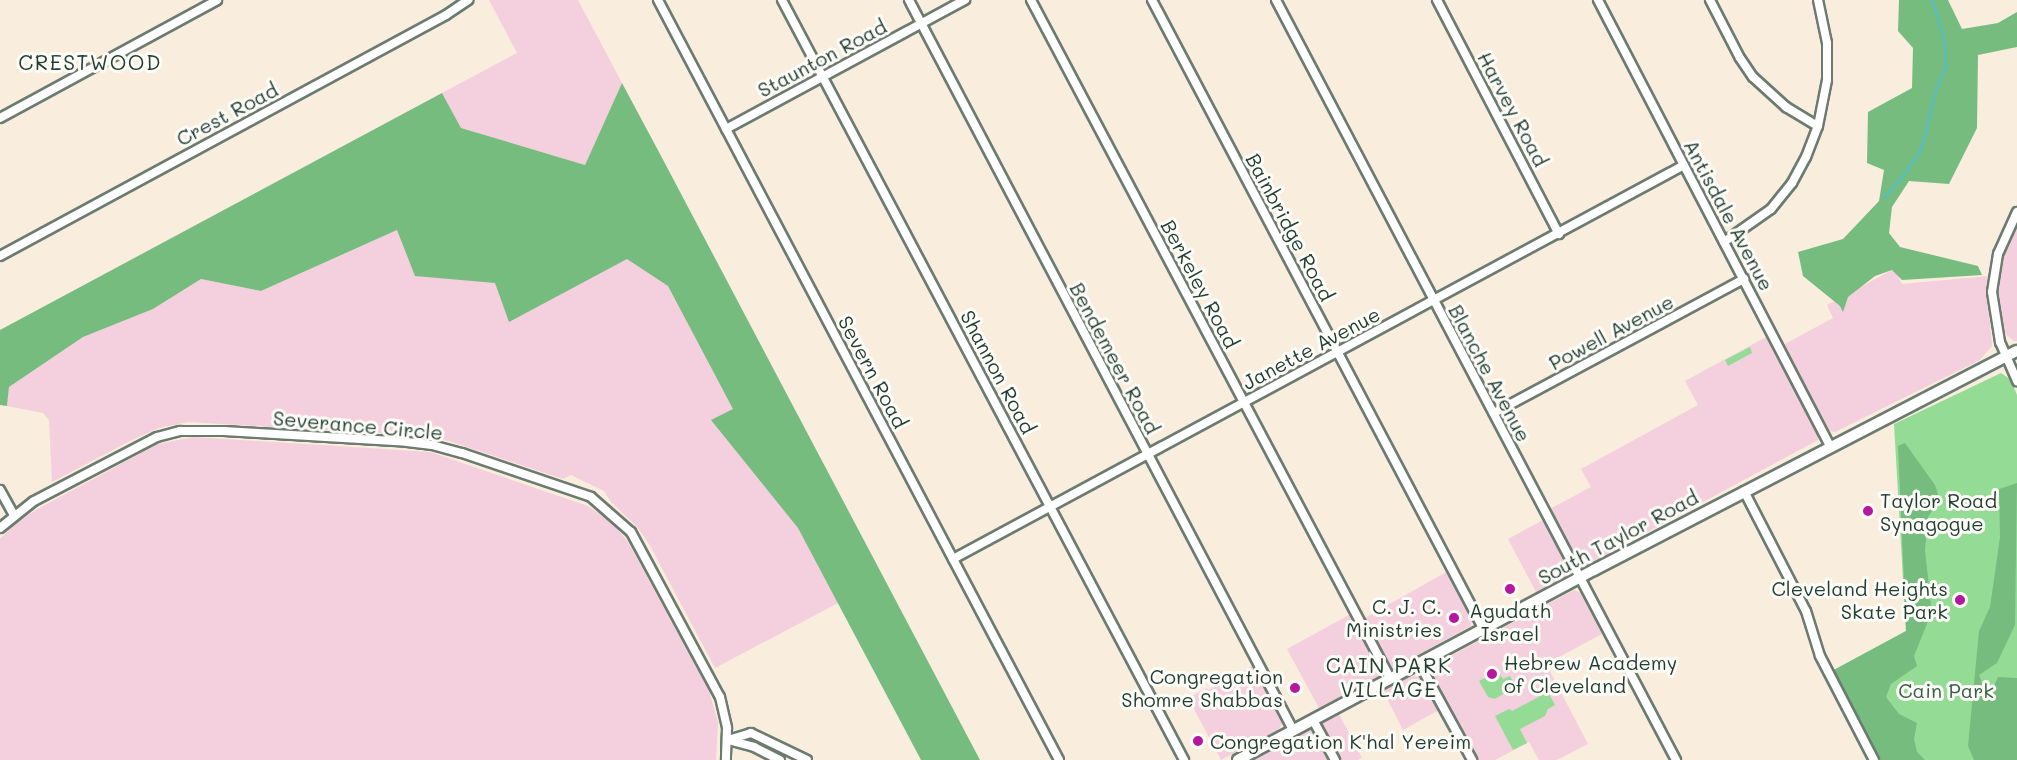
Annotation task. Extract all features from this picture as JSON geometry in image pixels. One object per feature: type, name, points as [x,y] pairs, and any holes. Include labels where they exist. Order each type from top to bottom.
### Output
[{"type":"main road","name":"South Taylor Road","points":[[1238,760],[1483,628],[2017,351]]},
{"type":"street","points":[[0,118],[217,0]]},
{"type":"street","name":"Crest Road","points":[[0,256],[446,15],[468,0]]},
{"type":"street","name":"Severn Road","points":[[657,0],[1059,760]]},
{"type":"street","name":"Shannon Road","points":[[782,0],[1184,760]]},
{"type":"street","name":"Bendemeer Road","points":[[909,0],[1293,730]]},
{"type":"street","name":"Staunton Road","points":[[726,129],[965,0]]},
{"type":"street","name":"Berkeley Road","points":[[1031,0],[1390,678]]},
{"type":"street","name":"Bainbridge Road","points":[[1152,0],[1483,628]]},
{"type":"street","name":"Blanche Avenue","points":[[1276,0],[1676,760]]},
{"type":"street","name":"Harvey Road","points":[[1437,0],[1559,234]]},
{"type":"street","name":"Antisdale Avenue","points":[[1598,0],[1830,446]]},
{"type":"street","points":[[1710,0],[1740,58],[1754,77],[1786,107],[1818,126]]},
{"type":"street","points":[[1724,242],[1771,209],[1797,174],[1818,126],[1828,62],[1818,0]]},
{"type":"street","name":"Janette Avenue","points":[[953,558],[1684,165]]},
{"type":"street","points":[[2017,212],[1998,254],[1993,281],[1996,323],[2006,356],[2017,381]]},
{"type":"street","name":"Powell Avenue","points":[[1494,413],[1744,279]]},
{"type":"street","name":"Severance Circle","points":[[0,528],[34,501],[157,437],[180,431],[224,431],[407,442],[432,445],[462,453],[591,497],[621,521],[640,545],[714,682],[723,707],[728,740],[726,760]]},
{"type":"street","points":[[0,490],[14,515]]},
{"type":"street","points":[[1744,491],[1806,611],[1820,656],[1874,760]]},
{"type":"street","points":[[1419,663],[1472,760]]},
{"type":"street","points":[[1313,720],[1335,760]]},
{"type":"street","points":[[728,740],[751,733],[807,760]]},
{"type":"street","points":[[728,740],[754,747],[780,760]]},
{"type":"shaded area","points":[[489,0],[578,0],[622,83],[585,165],[461,128],[442,93],[517,53]]},
{"type":"shaded area","points":[[466,199],[669,236],[857,593],[715,668],[649,544],[637,527],[611,502],[604,491],[571,475],[563,479],[449,441],[425,436],[188,422],[159,428],[52,482],[49,420],[43,413],[7,406],[9,387],[83,337],[153,309],[201,279],[261,291]]},
{"type":"shaded area","points":[[2017,224],[2017,341],[2014,341],[2001,330],[1997,295],[2002,258]]},
{"type":"shaded area","points":[[1894,269],[1902,284],[1989,276],[1988,302],[1992,346],[1980,360],[1835,432],[1830,431],[1783,345],[1833,318],[1827,305]]},
{"type":"shaded area","points":[[1768,336],[1817,429],[1818,440],[1536,592],[1508,539],[1543,520],[1552,535],[1559,531],[1548,510],[1591,487],[1581,469],[1698,405],[1685,381]]},
{"type":"shaded area","points":[[193,437],[430,452],[588,506],[613,524],[628,542],[709,691],[718,723],[716,760],[0,760],[0,539],[14,525],[34,511],[158,444]]},
{"type":"shaded area","points":[[1448,571],[1472,617],[1471,626],[1319,708],[1287,649],[1358,610],[1363,619]]},
{"type":"shaded area","name":"Hebrew Academy of Cleveland","points":[[1574,590],[1581,593],[1602,634],[1546,664],[1588,744],[1557,760],[1539,760],[1529,742],[1495,760],[1477,760],[1432,677],[1432,666]]},
{"type":"shaded area","points":[[1254,665],[1282,724],[1278,730],[1221,760],[1188,698],[1207,688],[1209,690]]},
{"type":"shaded area","points":[[1411,676],[1421,677],[1439,710],[1403,730],[1383,691]]},
{"type":"shaded area","points":[[1339,714],[1362,758],[1357,760],[1254,760]]},
{"type":"green space","points":[[1899,0],[1948,0],[1962,29],[1998,23],[2017,12],[2017,47],[1978,55],[1977,128],[1949,184],[1909,181],[1892,207],[1889,233],[1900,247],[1978,266],[1982,275],[1902,280],[1892,270],[1875,276],[1848,297],[1843,312],[1840,306],[1803,276],[1798,252],[1843,239],[1879,201],[1884,170],[1867,163],[1868,112],[1912,88],[1913,48],[1898,31]]},
{"type":"green space","points":[[622,83],[980,760],[921,760],[798,528],[711,420],[733,409],[668,286],[627,259],[509,322],[495,283],[415,276],[397,230],[261,291],[201,279],[153,309],[83,337],[9,387],[7,406],[0,405],[0,330],[442,93],[461,128],[585,165]]},
{"type":"green space","points":[[1750,347],[1752,353],[1728,366],[1725,360]]},
{"type":"green space","name":"Cain Park","points":[[2001,373],[2011,380],[2017,395],[2017,760],[1879,760],[1832,671],[1906,631],[1894,424]]},
{"type":"green space","points":[[1905,443],[1935,485],[1940,500],[1928,517],[1925,550],[1931,605],[1927,624],[1914,656],[1917,666],[1891,684],[1886,697],[1899,714],[1917,723],[1914,739],[1917,752],[1925,760],[1879,760],[1832,671],[1906,631],[1898,446]]},
{"type":"green space","points":[[2017,483],[2015,625],[1997,663],[1979,675],[1985,691],[1993,688],[1998,677],[2017,678],[2017,760],[1974,760],[1968,746],[1979,631],[1990,607],[2000,537],[1999,489]]},
{"type":"green space","points":[[1498,671],[1503,679],[1510,676],[1516,686],[1495,699],[1488,697],[1479,681]]},
{"type":"green space","points":[[1548,692],[1555,705],[1548,709],[1545,716],[1520,729],[1527,743],[1513,750],[1495,716],[1509,709],[1512,711]]},
{"type":"waterway","points":[[1884,198],[1921,150],[1938,84],[1946,68],[1944,39],[1932,0]]},
{"type":"place","name":"Taylor Road Synagogue","points":[[1868,511]]},
{"type":"place","name":"Agudath Israel","points":[[1510,589]]},
{"type":"place","name":"Cleveland Heights Skate Park","points":[[1960,600]]},
{"type":"place","name":"C. J. C. Ministries","points":[[1454,618]]},
{"type":"place","name":"Hebrew Academy of Cleveland","points":[[1492,674]]},
{"type":"place","name":"Congregation Shomre Shabbas","points":[[1295,688]]},
{"type":"place","name":"Congregation K'hal Yereim","points":[[1198,741]]},
{"type":"district","name":"CRESTWOOD","points":[[90,62]]},
{"type":"district","name":"CAIN PARK VILLAGE","points":[[1389,677]]}]
